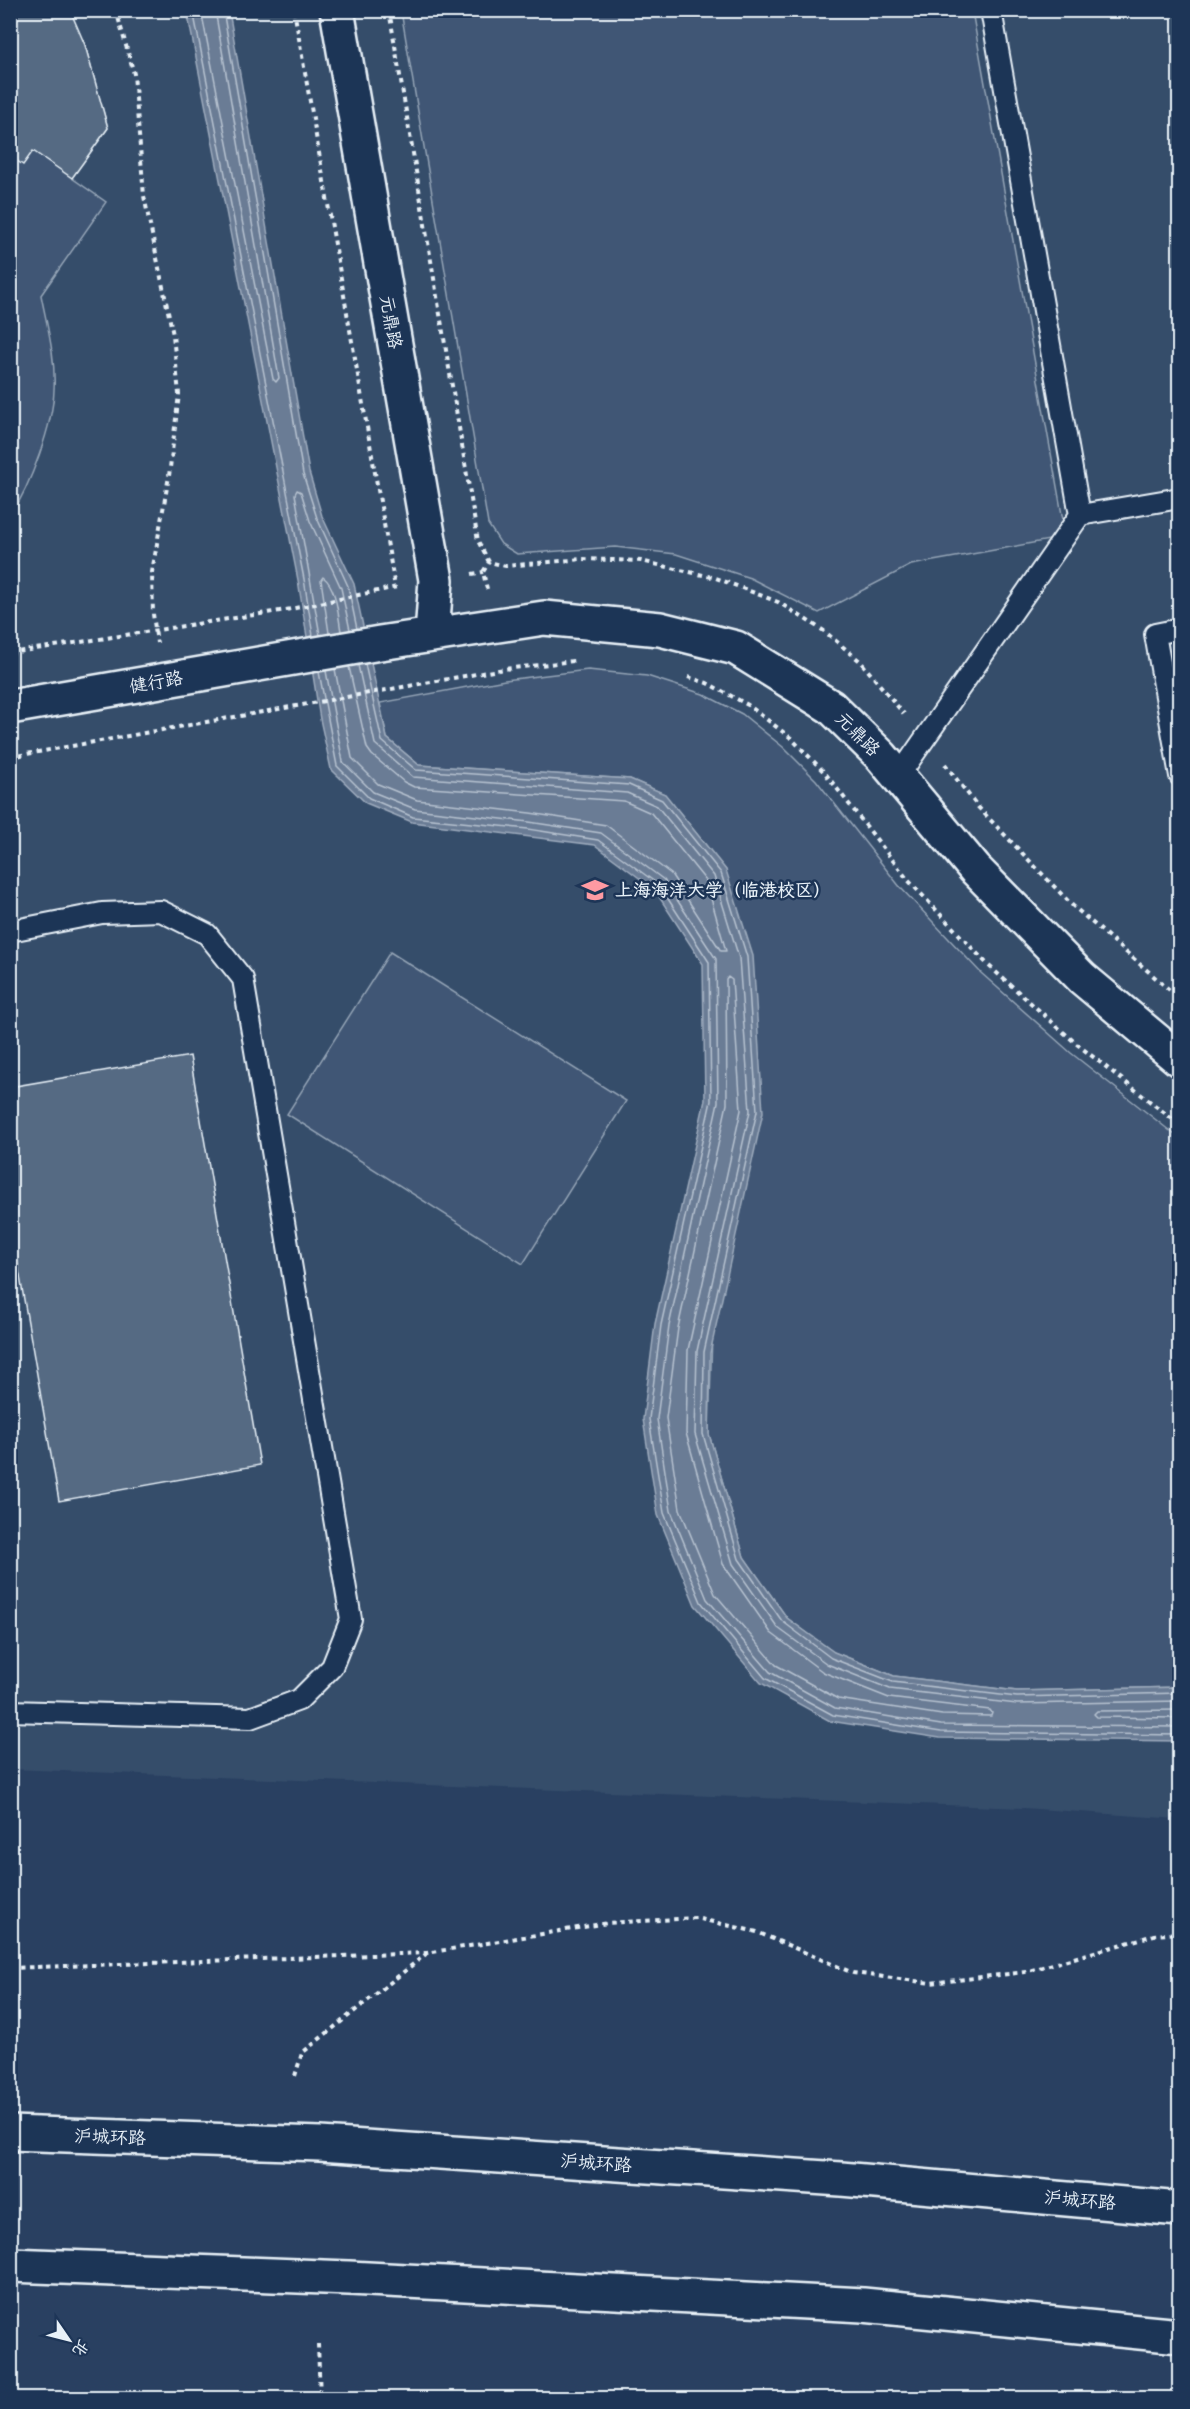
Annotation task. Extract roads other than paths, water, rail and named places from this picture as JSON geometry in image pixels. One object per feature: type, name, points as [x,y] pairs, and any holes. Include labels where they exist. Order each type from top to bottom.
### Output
[{"type":"main road","name":"元鼎路","points":[[337,10],[436,580],[432,635]]},
{"type":"main road","name":"元鼎路","points":[[380,643],[544,618],[660,629],[736,648],[831,707],[881,756],[975,869],[1082,978],[1179,1060]]},
{"type":"main road","name":"健行路","points":[[10,707],[380,643]]},
{"type":"main road","name":"沪城环路","points":[[10,2133],[332,2145],[841,2179],[1179,2209]]},
{"type":"main road","points":[[10,2265],[349,2278],[863,2305],[1179,2337]]},
{"type":"lane","points":[[898,777],[1080,515],[991,10]]},
{"type":"lane","points":[[1080,515],[1179,498]]},
{"type":"lane","points":[[1179,629],[1155,634],[1179,776]]},
{"type":"lane","points":[[10,931],[102,914],[161,911],[207,934],[243,979],[351,1619],[332,1667],[299,1700],[250,1718],[10,1711]]},
{"type":"water","points":[[187,11],[229,11],[309,472],[322,516],[354,584],[387,738],[419,765],[630,779],[665,794],[726,870],[753,956],[763,1112],[710,1353],[709,1434],[744,1557],[787,1618],[834,1652],[894,1676],[1017,1691],[1179,1687],[1179,1741],[940,1738],[830,1721],[761,1683],[695,1605],[658,1515],[643,1419],[655,1324],[705,1100],[703,964],[654,889],[595,845],[412,822],[366,803],[331,769],[320,719],[298,580]]},
{"type":"place","name":"上海海洋大学（临港校区）","points":[[595,890]]}]
